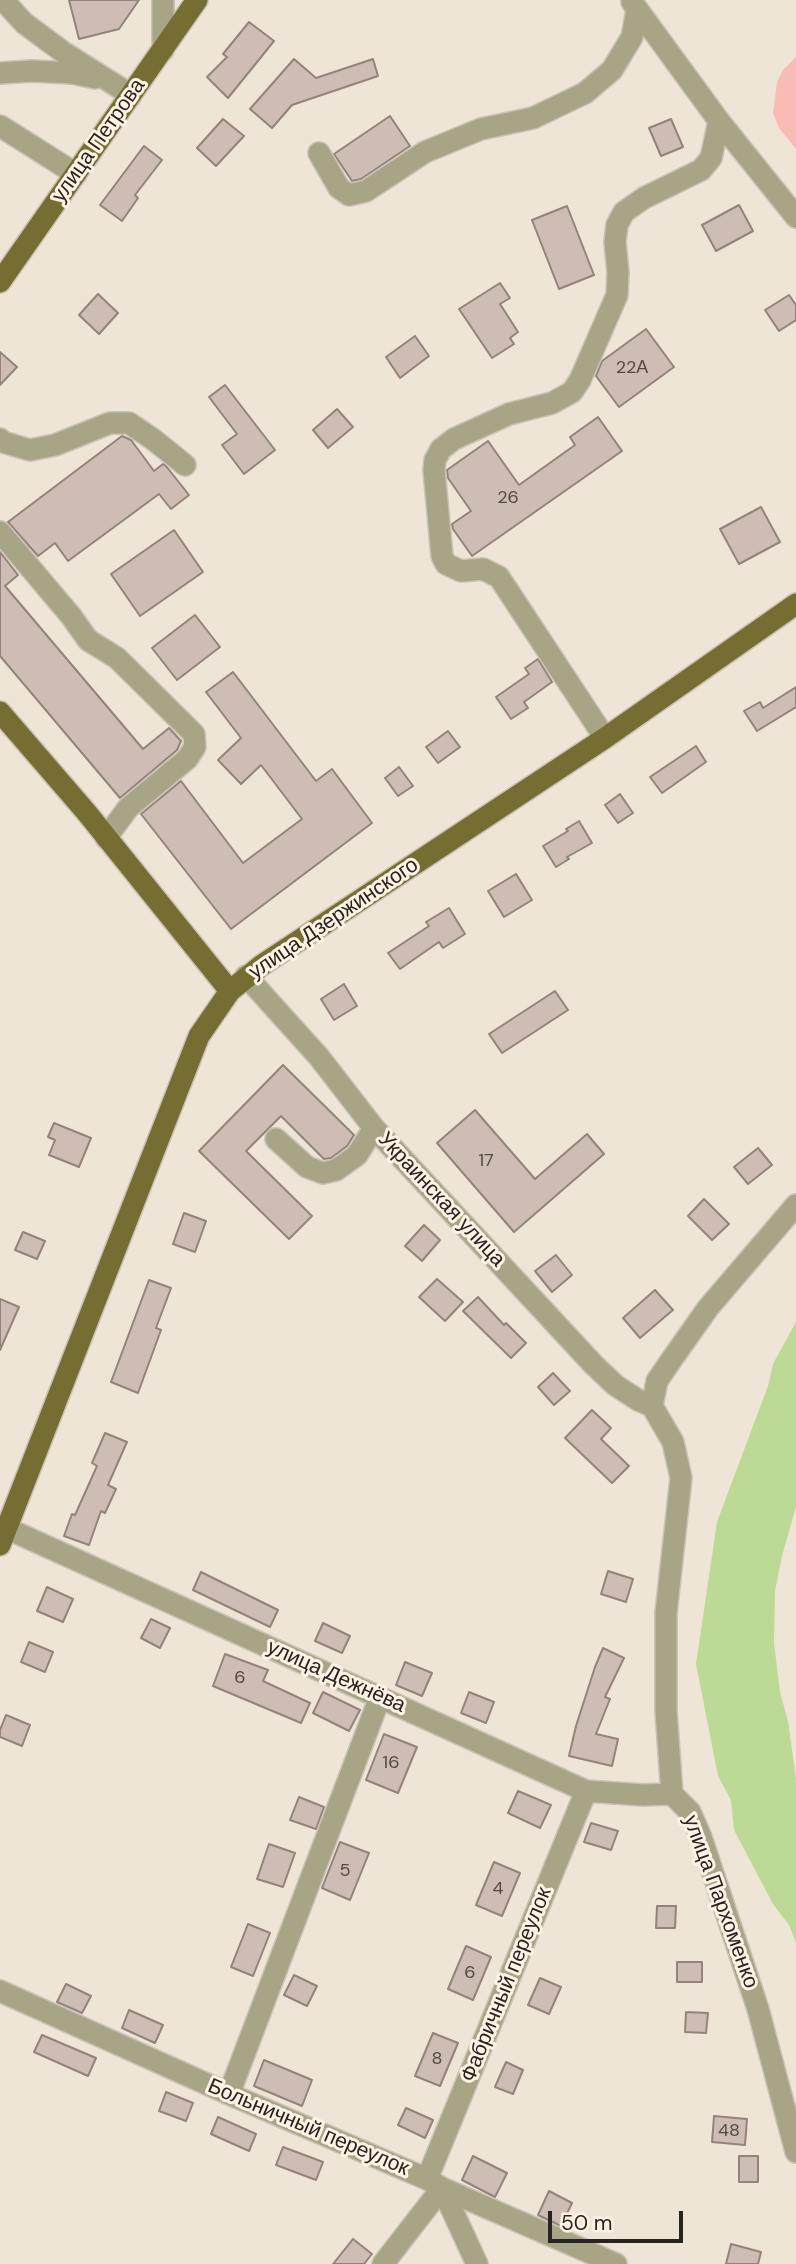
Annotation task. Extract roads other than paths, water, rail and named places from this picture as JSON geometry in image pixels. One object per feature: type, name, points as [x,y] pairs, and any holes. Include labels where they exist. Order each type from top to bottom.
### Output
[{"type":"main road","name":"улица Петрова","points":[[0,282],[197,0]]},
{"type":"main road","name":"улица Дзержинского","points":[[3,1537],[199,1035],[230,992],[246,976],[605,738],[796,604]]},
{"type":"main road","points":[[0,712],[230,992]]},
{"type":"street","points":[[3,0],[24,23],[62,52],[131,95]]},
{"type":"street","points":[[163,0],[163,50]]},
{"type":"street","points":[[634,5],[719,121],[796,216]]},
{"type":"street","points":[[319,153],[339,188],[349,195],[366,191],[425,152],[481,129],[533,118],[585,93],[612,70],[632,37],[634,5]]},
{"type":"street","points":[[0,73],[32,71],[106,80]]},
{"type":"street","points":[[605,738],[499,576],[483,569],[461,571],[446,564],[442,556],[435,460],[441,449],[454,439],[509,414],[552,403],[572,392],[580,380],[617,296],[615,242],[617,225],[624,212],[644,198],[701,170],[711,158],[719,121]]},
{"type":"street","points":[[0,126],[76,174]]},
{"type":"street","points":[[0,439],[30,450],[55,445],[110,423],[129,422],[185,465]]},
{"type":"street","points":[[0,532],[88,640],[117,658],[194,734],[195,747],[187,759],[128,807],[106,838]]},
{"type":"street","name":"Украинская улица","points":[[246,976],[319,1057],[374,1128],[593,1364],[615,1385],[652,1406]]},
{"type":"street","points":[[276,1139],[307,1167],[323,1173],[336,1170],[357,1155],[374,1128]]},
{"type":"street","points":[[652,1406],[657,1381],[708,1308],[796,1205]]},
{"type":"street","name":"улица Пархоменко","points":[[652,1406],[673,1442],[681,1478],[666,1613],[666,1711],[672,1794],[690,1812],[701,1837],[758,2009],[796,2152]]},
{"type":"street","name":"улица Дежнёва","points":[[3,1537],[380,1697],[586,1791],[672,1794]]},
{"type":"street","points":[[229,2094],[380,1697]]},
{"type":"street","name":"Фабричный переулок","points":[[383,2264],[435,2183],[586,1791]]},
{"type":"street","name":"Больничный переулок","points":[[0,1991],[616,2264]]},
{"type":"street","points":[[435,2183],[477,2264]]}]
